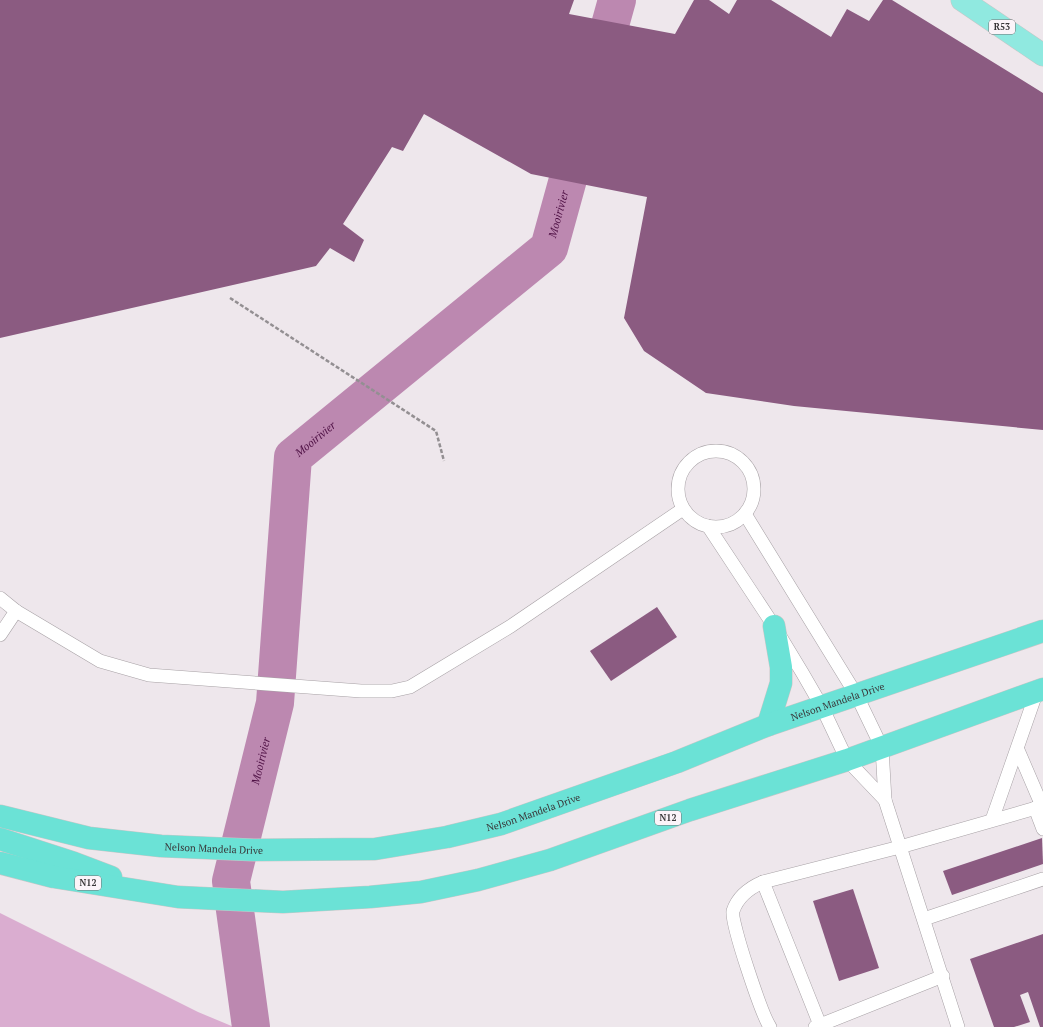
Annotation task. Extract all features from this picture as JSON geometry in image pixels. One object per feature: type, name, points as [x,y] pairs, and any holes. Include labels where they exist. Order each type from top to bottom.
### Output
[{"type":"highway","points":[[768,725],[781,683],[781,667],[774,626]]},
{"type":"highway","name":"Nelson Mandela Drive","points":[[0,816],[89,838],[160,846],[254,850],[375,849],[447,837],[501,824],[677,762],[768,725],[857,696],[1043,631]]},
{"type":"highway","name":"N12","points":[[0,864],[54,877],[178,897],[283,902],[370,897],[421,892],[478,880],[550,860],[690,810],[882,748],[1040,690]]},
{"type":"highway","points":[[0,839],[74,863],[149,893]]},
{"type":"main road","name":"R53","points":[[962,0],[1043,55]]},
{"type":"lane","points":[[713,450],[726,452],[738,458],[747,467],[753,479],[754,491],[752,503],[745,514],[728,526],[708,526],[690,517],[683,509],[678,497],[678,484],[682,471],[690,461],[701,453],[713,450]]},
{"type":"lane","points":[[1,603],[100,661],[149,675],[361,691],[392,691],[410,687],[511,626],[683,509]]},
{"type":"lane","points":[[745,514],[857,696],[882,748],[885,800],[943,976],[958,1027]]},
{"type":"lane","points":[[708,526],[774,626],[822,707],[847,760],[885,800]]},
{"type":"lane","points":[[0,636],[16,611]]},
{"type":"lane","points":[[992,820],[1040,690]]},
{"type":"lane","points":[[1018,750],[1040,807],[1043,829]]},
{"type":"lane","points":[[770,1027],[736,930],[733,912],[740,898],[751,888],[763,882],[900,847],[1040,807]]},
{"type":"lane","points":[[924,920],[1043,879]]},
{"type":"lane","points":[[763,882],[818,1026],[943,976]]},
{"type":"path","points":[[230,298],[436,431],[444,461]]},
{"type":"shaded area","points":[[0,913],[198,1012],[234,1027],[0,1027]]},
{"type":"building","points":[[0,0],[574,0],[569,14],[675,34],[694,0],[709,0],[729,14],[737,0],[771,0],[831,37],[847,9],[869,21],[883,0],[892,0],[1043,93],[1043,430],[794,406],[706,393],[644,351],[624,318],[647,197],[531,174],[424,114],[403,151],[392,147],[343,224],[364,240],[354,262],[330,248],[316,266],[0,338]]},
{"type":"building","points":[[657,607],[677,637],[611,681],[590,651]]},
{"type":"building","points":[[1042,838],[1043,864],[952,895],[943,871]]},
{"type":"building","points":[[853,889],[879,968],[839,981],[813,901]]},
{"type":"building","points":[[1043,934],[1043,1027],[1040,1027],[1028,992],[1020,995],[1030,1022],[1014,1027],[994,1027],[970,959]]},
{"type":"waterway","name":"Mooirivier","points":[[597,72],[617,0]]},
{"type":"waterway","name":"Mooirivier","points":[[251,1027],[231,881],[275,703],[293,457],[549,248],[581,132]]}]
